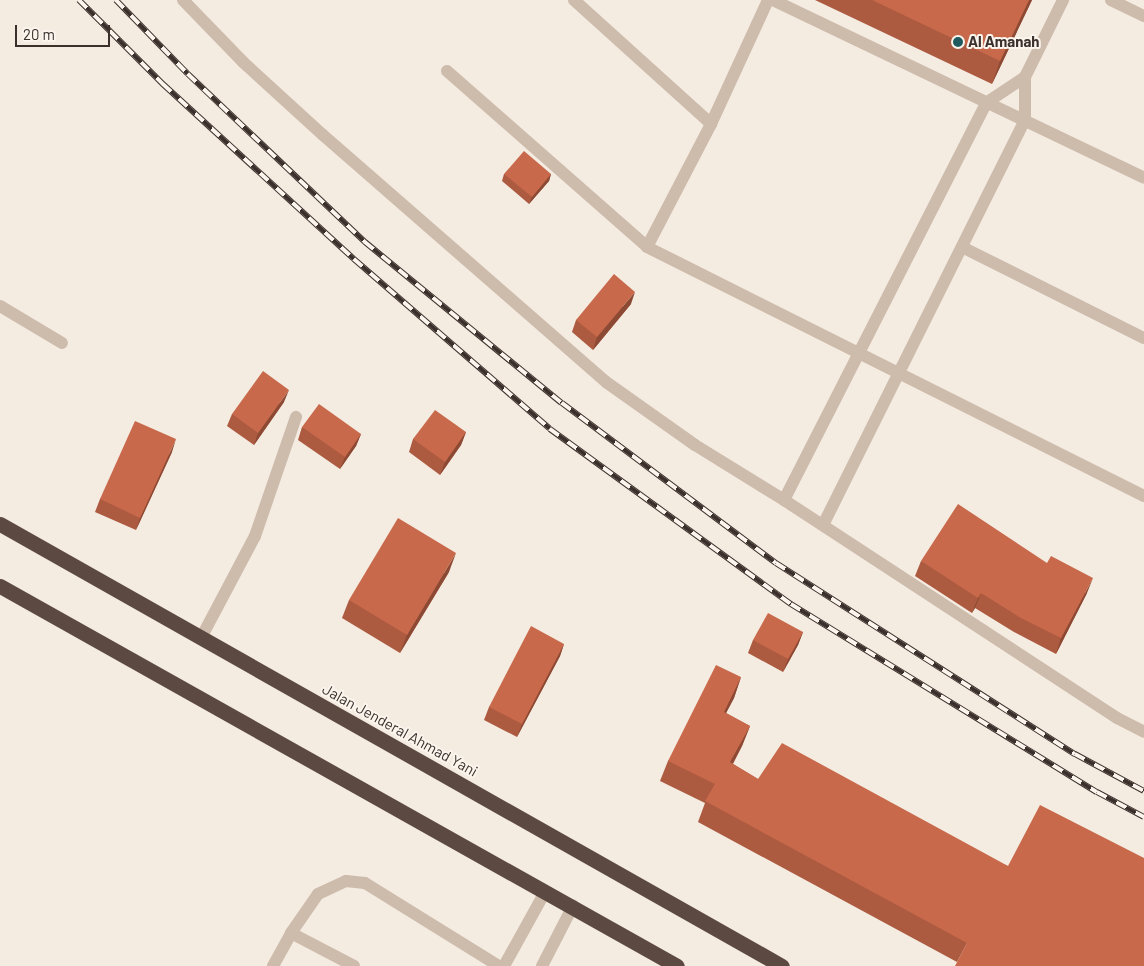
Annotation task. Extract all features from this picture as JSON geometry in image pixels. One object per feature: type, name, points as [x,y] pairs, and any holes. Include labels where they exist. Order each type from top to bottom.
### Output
[{"type":"highway","name":"Jalan Jenderal Ahmad Yani","points":[[0,524],[782,966]]},
{"type":"highway","points":[[0,586],[677,966]]},
{"type":"street","points":[[183,0],[243,62],[316,128],[606,382],[695,445],[823,525],[1117,718],[1144,732]]},
{"type":"street","points":[[574,0],[711,124]]},
{"type":"street","points":[[647,247],[711,124],[768,0]]},
{"type":"street","points":[[773,0],[986,103],[1025,119],[1144,178]]},
{"type":"street","points":[[823,525],[1025,119],[1025,78],[1063,0]]},
{"type":"street","points":[[1111,0],[1144,16]]},
{"type":"street","points":[[447,71],[647,247],[1144,496]]},
{"type":"street","points":[[784,500],[986,103],[1025,78]]},
{"type":"street","points":[[962,247],[1144,338]]},
{"type":"street","points":[[0,306],[62,343]]},
{"type":"street","points":[[201,638],[255,536],[296,417]]},
{"type":"street","points":[[273,966],[318,894],[346,881],[365,883],[499,966]]},
{"type":"street","points":[[504,966],[546,892]]},
{"type":"street","points":[[542,966],[573,906]]},
{"type":"street","points":[[292,933],[354,966]]},
{"type":"building","points":[[872,0],[1029,0],[1000,61]]},
{"type":"building","points":[[524,151],[551,174],[532,197],[504,174]]},
{"type":"building","points":[[614,274],[635,292],[597,337],[576,320]]},
{"type":"building","points":[[263,371],[289,390],[258,433],[232,414]]},
{"type":"building","points":[[319,404],[361,434],[345,457],[302,427]]},
{"type":"building","points":[[435,410],[466,432],[445,462],[413,439]]},
{"type":"building","points":[[135,421],[176,439],[140,518],[100,499]]},
{"type":"building","points":[[958,504],[1047,563],[1051,556],[1093,578],[1061,638],[1019,617],[981,593],[978,598],[921,561]]},
{"type":"building","points":[[398,518],[456,553],[407,635],[349,600]]},
{"type":"building","points":[[768,613],[803,632],[788,659],[753,640]]},
{"type":"building","points":[[531,626],[564,644],[522,724],[489,707]]},
{"type":"building","points":[[716,665],[741,677],[724,712],[750,726],[730,762],[758,779],[782,743],[1008,866],[1040,805],[1144,858],[1144,966],[955,966],[967,943],[705,801],[715,784],[668,761]]},
{"type":"railway","points":[[79,0],[163,84],[354,259],[550,429],[791,604],[1097,792],[1144,817]]},
{"type":"railway","points":[[116,0],[188,74],[365,242],[562,403],[776,563],[1075,754],[1144,791]]},
{"type":"place","name":"Al Amanah","points":[[958,42]]}]
